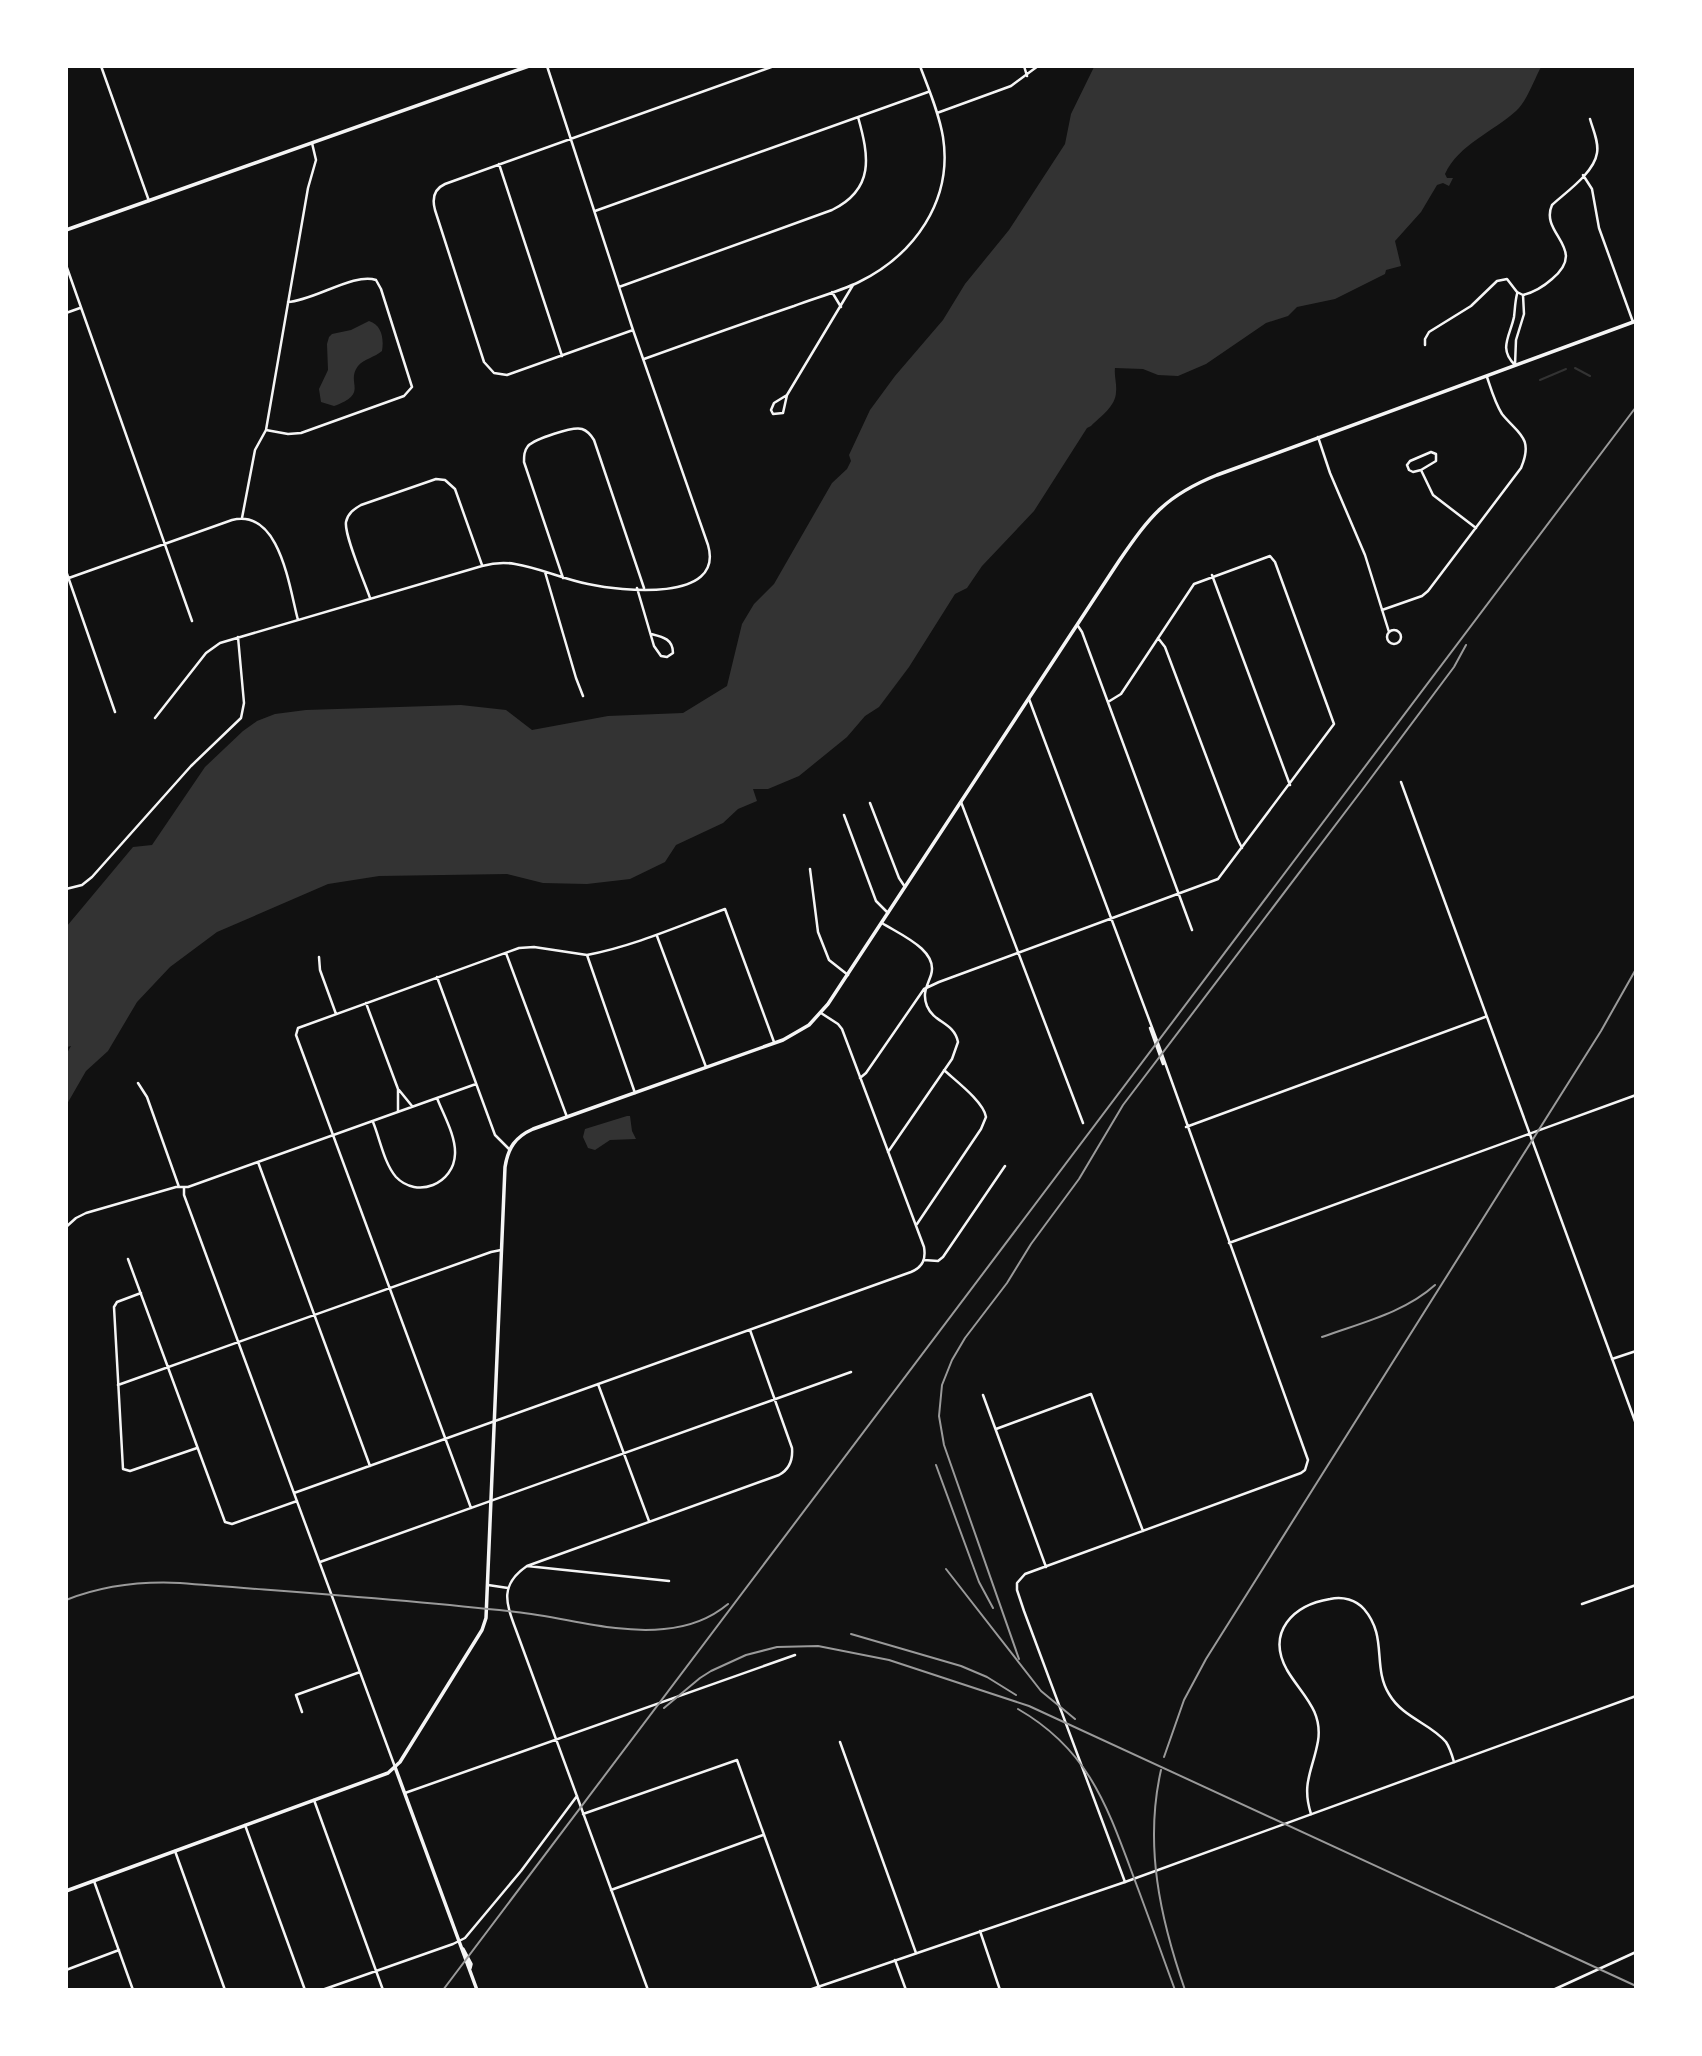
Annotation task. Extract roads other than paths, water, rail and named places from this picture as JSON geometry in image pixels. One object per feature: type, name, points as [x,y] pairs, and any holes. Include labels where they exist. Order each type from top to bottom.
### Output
[{"type":"main road","points":[[66,230],[529,66]]},
{"type":"main road","points":[[66,1891],[385,1774],[395,1768],[484,1627],[505,1167],[509,1149],[525,1133],[803,1030],[821,1013],[1143,526],[1167,502],[1195,484],[1634,321]]},
{"type":"main road","points":[[395,1768],[462,1948],[471,1964],[477,1990]]},
{"type":"street","points":[[101,66],[149,201]]},
{"type":"street","points":[[155,718],[206,653],[220,643],[482,566],[510,563],[606,587],[638,588],[682,587],[693,584],[707,570],[710,552],[643,359],[547,66]]},
{"type":"street","points":[[634,330],[503,376],[489,369],[480,349],[433,201],[441,186],[774,66]]},
{"type":"street","points":[[643,359],[853,285],[901,256],[928,221],[938,198],[943,172],[943,141],[937,113],[920,66]]},
{"type":"street","points":[[1024,66],[1027,76]]},
{"type":"street","points":[[937,113],[1011,86],[1038,66]]},
{"type":"street","points":[[595,211],[929,91]]},
{"type":"street","points":[[619,286],[843,204],[859,187],[867,164],[859,117]]},
{"type":"street","points":[[1425,345],[1429,332],[1479,300],[1497,281],[1507,279],[1517,292],[1523,295],[1542,288],[1558,274],[1564,265],[1566,250],[1551,223],[1550,212],[1552,205],[1583,175],[1597,156],[1590,119]]},
{"type":"street","points":[[242,518],[255,450],[266,430],[308,188],[316,160],[312,143]]},
{"type":"street","points":[[499,164],[562,356]]},
{"type":"street","points":[[1583,175],[1592,189],[1599,228],[1634,321]]},
{"type":"street","points":[[66,265],[192,621]]},
{"type":"street","points":[[266,430],[288,434],[301,433],[404,396],[412,387],[376,280],[363,278],[302,300],[288,302]]},
{"type":"street","points":[[787,395],[774,403],[771,410],[773,414],[783,412],[787,395],[853,285]]},
{"type":"street","points":[[832,292],[841,307]]},
{"type":"street","points":[[1515,365],[1509,360],[1505,345],[1517,292]]},
{"type":"street","points":[[1515,365],[1515,344],[1524,314],[1523,295]]},
{"type":"street","points":[[66,313],[81,308]]},
{"type":"street","points":[[1382,610],[1429,591],[1521,468],[1525,453],[1521,433],[1497,406],[1486,376]]},
{"type":"street","points":[[563,578],[524,462],[524,455],[528,446],[535,441],[571,428],[579,428],[589,433],[594,440],[644,588]]},
{"type":"street","points":[[1318,437],[1330,473],[1365,555],[1389,632],[1387,638],[1393,644],[1399,642],[1400,632],[1389,632]]},
{"type":"street","points":[[1431,452],[1435,453],[1436,461],[1421,470],[1411,472],[1408,463],[1431,452]]},
{"type":"street","points":[[1421,470],[1438,500],[1476,528]]},
{"type":"street","points":[[370,598],[346,530],[347,517],[361,505],[431,480],[445,480],[455,489],[482,566]]},
{"type":"street","points":[[68,579],[242,518],[261,524],[273,537],[298,620]]},
{"type":"street","points":[[924,989],[1218,878],[1290,786],[1334,724],[1272,557],[1260,558],[1194,584],[1121,694],[1108,702]]},
{"type":"street","points":[[66,572],[115,712]]},
{"type":"street","points":[[545,572],[583,696]]},
{"type":"street","points":[[1212,575],[1290,786]]},
{"type":"street","points":[[638,588],[654,646],[661,656],[667,657],[673,653],[670,641],[651,634]]},
{"type":"street","points":[[1078,626],[1192,930]]},
{"type":"street","points":[[66,889],[88,881],[191,766],[241,718],[244,703],[238,637]]},
{"type":"street","points":[[1158,638],[1165,647],[1242,848]]},
{"type":"street","points":[[1029,699],[1308,1457],[1307,1465],[1301,1473],[1018,1579],[1017,1590],[1125,1882]]},
{"type":"street","points":[[1401,782],[1636,1424]]},
{"type":"street","points":[[961,801],[1083,1123]]},
{"type":"street","points":[[870,803],[905,887]]},
{"type":"street","points":[[844,815],[876,901],[888,914]]},
{"type":"street","points":[[810,869],[818,932],[829,960],[848,975]]},
{"type":"street","points":[[471,1508],[296,1031],[302,1026],[506,953],[528,947],[587,955],[616,949],[725,909],[775,1042]]},
{"type":"street","points":[[860,1078],[924,989],[931,975],[930,958],[920,948],[882,923]]},
{"type":"street","points":[[656,935],[706,1067]]},
{"type":"street","points":[[506,953],[567,1117]]},
{"type":"street","points":[[587,955],[635,1093]]},
{"type":"street","points":[[319,957],[320,970],[336,1014]]},
{"type":"street","points":[[438,978],[495,1135],[509,1149]]},
{"type":"street","points":[[888,1152],[956,1051],[957,1037],[952,1027],[929,1010],[924,989]]},
{"type":"street","points":[[366,1003],[398,1089],[412,1106]]},
{"type":"street","points":[[294,1493],[750,1331],[918,1268],[924,1260],[924,1247],[860,1078],[840,1026],[821,1013]]},
{"type":"street","points":[[1186,1127],[1487,1016]]},
{"type":"street","points":[[916,1226],[981,1129],[986,1117],[981,1102],[968,1094],[944,1070]]},
{"type":"street","points":[[138,1083],[147,1097],[181,1187],[395,1768]]},
{"type":"street","points":[[66,1227],[86,1213],[258,1162],[476,1084]]},
{"type":"street","points":[[398,1089],[398,1112]]},
{"type":"street","points":[[1229,1243],[1636,1095]]},
{"type":"street","points":[[373,1121],[390,1167],[397,1177],[414,1187],[430,1186],[449,1174],[455,1154],[454,1144],[437,1098]]},
{"type":"street","points":[[258,1162],[370,1466]]},
{"type":"street","points":[[924,1260],[937,1261],[943,1257],[1005,1166]]},
{"type":"street","points":[[118,1385],[502,1250]]},
{"type":"street","points":[[128,1259],[227,1524],[297,1501]]},
{"type":"street","points":[[141,1293],[117,1301],[114,1307],[121,1462],[124,1471],[197,1448]]},
{"type":"street","points":[[648,1990],[506,1597],[515,1575],[527,1566],[779,1475],[790,1465],[792,1448],[750,1331]]},
{"type":"street","points":[[1612,1359],[1636,1351]]},
{"type":"street","points":[[320,1562],[851,1372]]},
{"type":"street","points":[[598,1384],[649,1521]]},
{"type":"street","points":[[996,1429],[1091,1394],[1143,1531]]},
{"type":"street","points":[[983,1395],[1046,1567]]},
{"type":"street","points":[[527,1566],[669,1581]]},
{"type":"street","points":[[488,1585],[508,1588]]},
{"type":"street","points":[[1582,1604],[1636,1585]]},
{"type":"street","points":[[1311,1814],[1305,1790],[1318,1741],[1318,1723],[1308,1697],[1287,1669],[1280,1637],[1295,1612],[1314,1603],[1328,1599],[1353,1600],[1365,1611],[1378,1633],[1380,1672],[1389,1693],[1402,1710],[1443,1739],[1454,1762]]},
{"type":"street","points":[[404,1793],[795,1655]]},
{"type":"street","points":[[302,1712],[296,1695],[360,1672]]},
{"type":"street","points":[[809,1990],[1125,1882],[1636,1696]]},
{"type":"street","points":[[839,1742],[916,1953]]},
{"type":"street","points":[[583,1814],[737,1760],[819,1988]]},
{"type":"street","points":[[322,1990],[460,1942],[487,1913],[577,1796]]},
{"type":"street","points":[[314,1800],[383,1990]]},
{"type":"street","points":[[245,1825],[305,1990]]},
{"type":"street","points":[[611,1890],[764,1835]]},
{"type":"street","points":[[175,1851],[225,1990]]},
{"type":"street","points":[[93,1881],[134,1990]]},
{"type":"street","points":[[980,1931],[1000,1990]]},
{"type":"street","points":[[66,1970],[119,1950]]},
{"type":"street","points":[[1553,1990],[1636,1952]]},
{"type":"street","points":[[895,1961],[906,1990]]},
{"type":"waterway","points":[[1575,368],[1590,376]]},
{"type":"waterway","points":[[1540,380],[1566,369]]},
{"type":"railway","points":[[443,1990],[1636,407]]},
{"type":"railway","points":[[1019,1659],[944,1445],[939,1416],[942,1385],[952,1360],[1079,1179],[1123,1105],[1454,667],[1466,645]]},
{"type":"railway","points":[[1164,1757],[1184,1700],[1206,1659],[1601,1031],[1636,969]]},
{"type":"railway","points":[[1322,1337],[1396,1310],[1435,1285]]},
{"type":"railway","points":[[936,1465],[979,1582],[993,1608]]},
{"type":"railway","points":[[946,1569],[1041,1691],[1075,1719]]},
{"type":"railway","points":[[66,1600],[122,1585],[180,1583],[474,1607],[645,1630],[690,1624],[714,1614],[728,1604]]},
{"type":"railway","points":[[851,1634],[961,1666],[987,1677],[1016,1695]]},
{"type":"railway","points":[[664,1708],[711,1671],[746,1655],[777,1647],[818,1646],[889,1660],[1029,1706],[1636,1986]]},
{"type":"railway","points":[[1018,1709],[1062,1743],[1092,1782],[1114,1827],[1175,1990]]},
{"type":"railway","points":[[1161,1770],[1154,1826],[1157,1881],[1168,1936],[1185,1990]]}]
